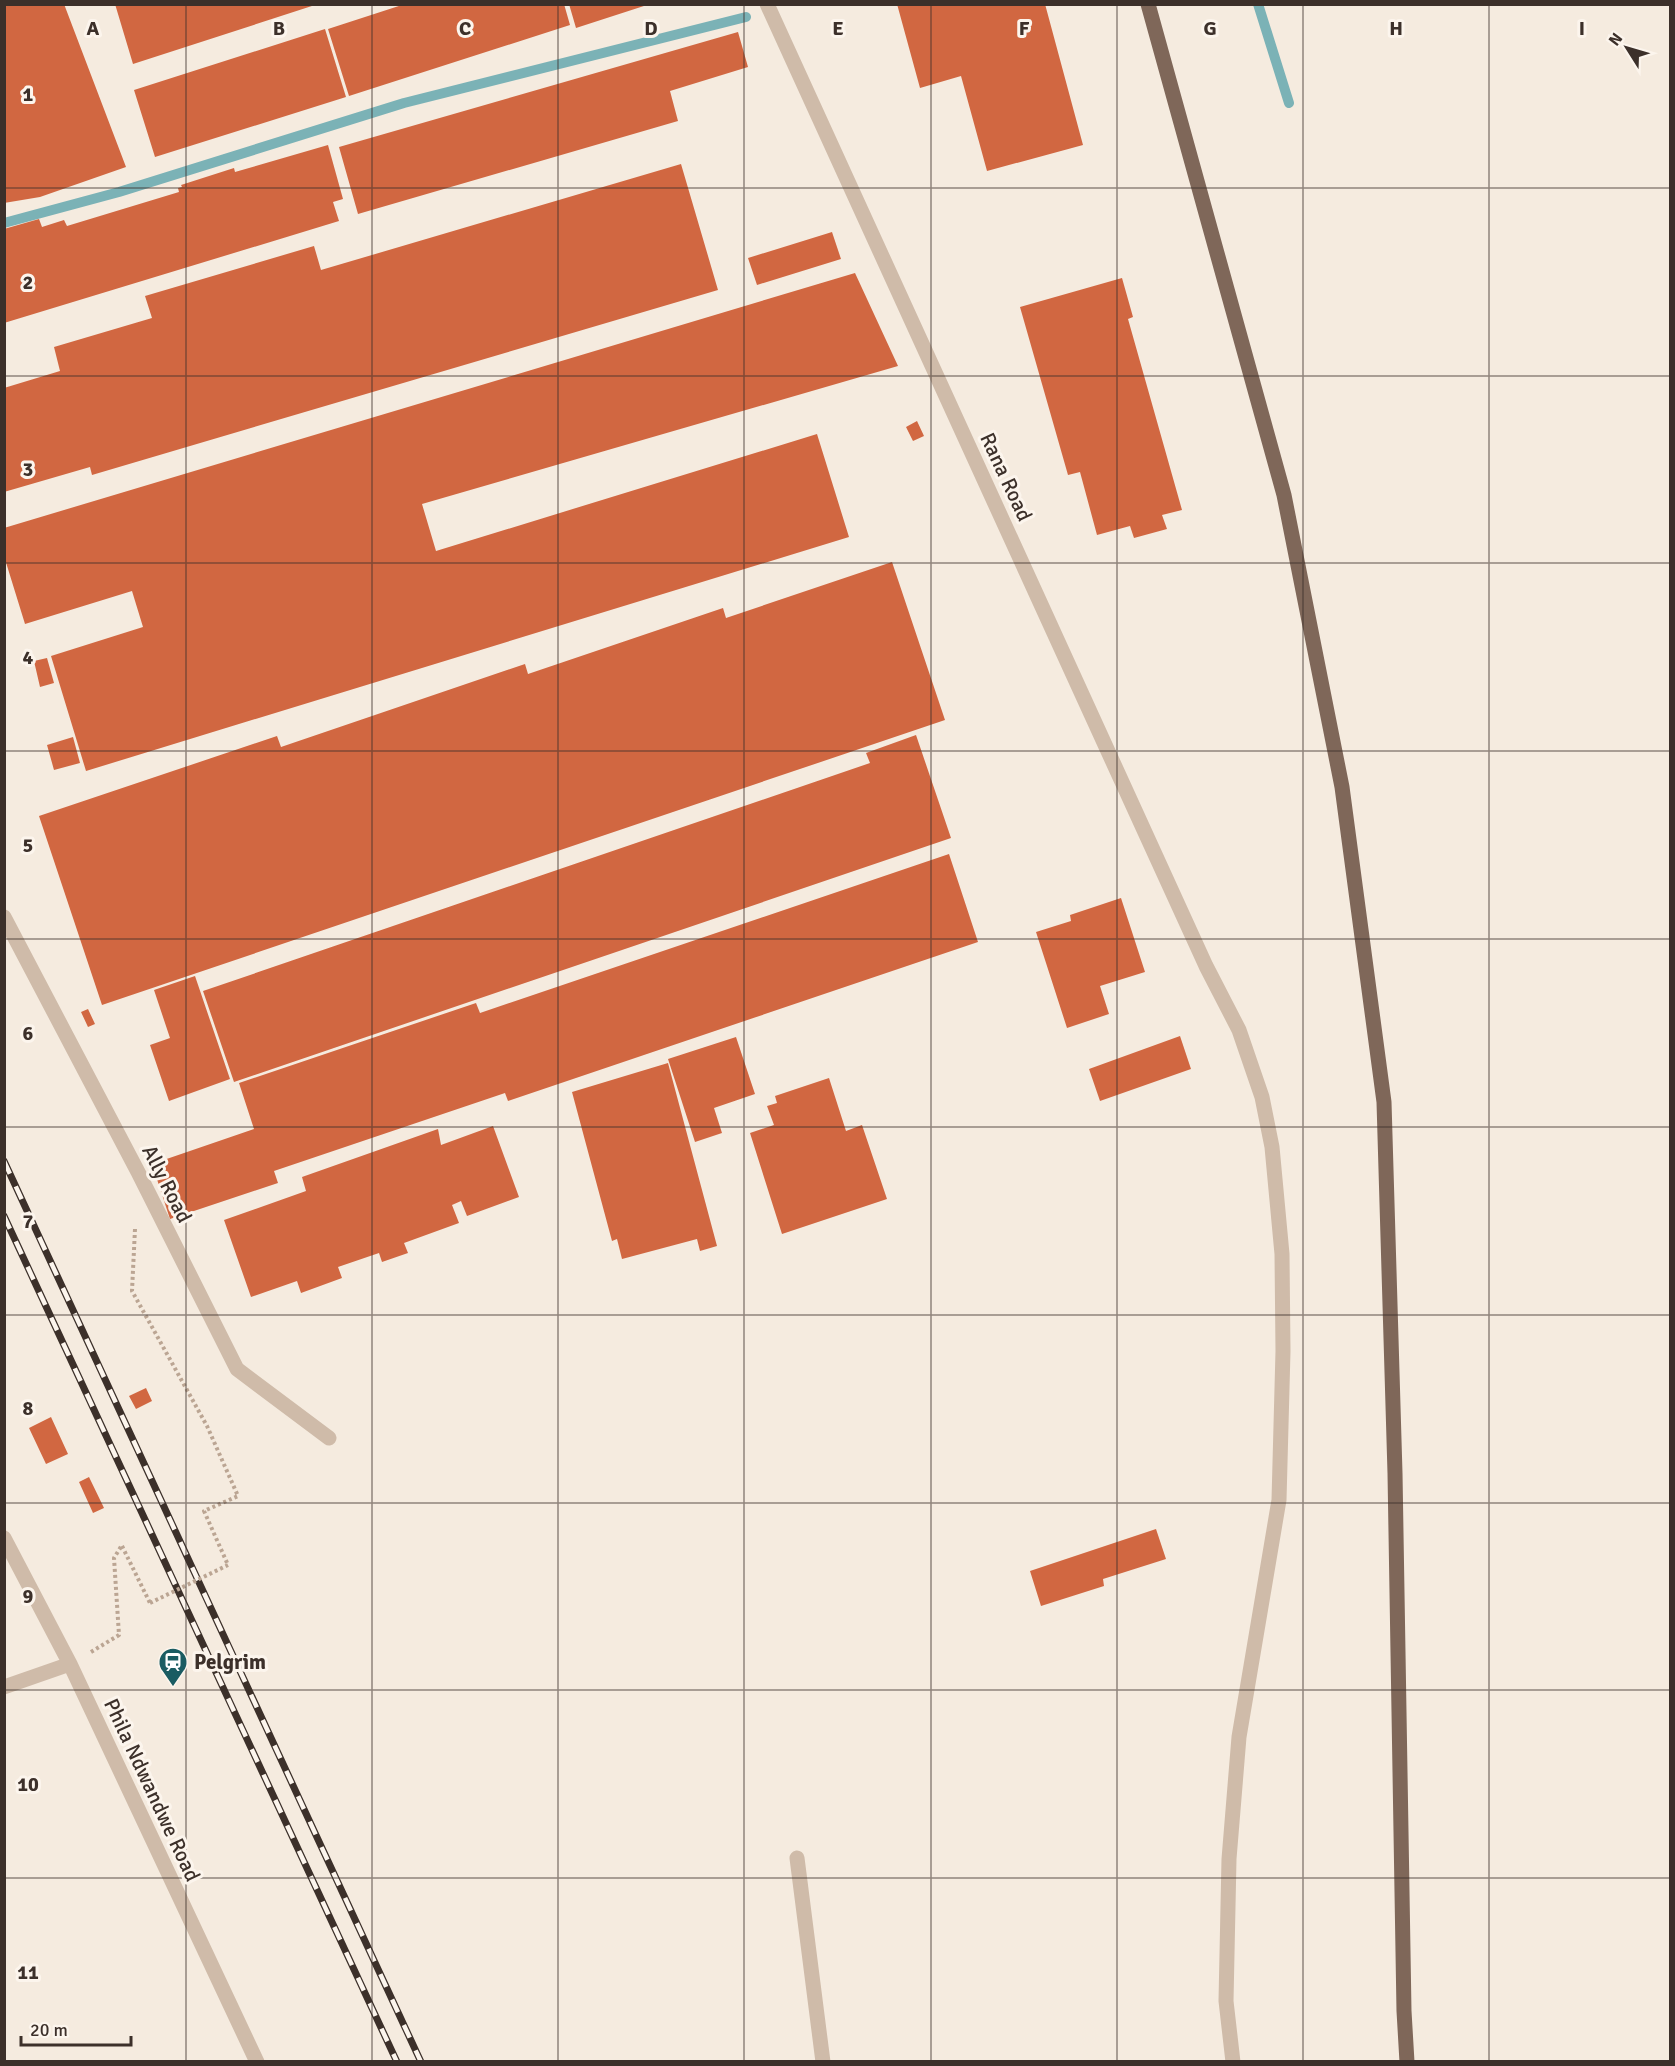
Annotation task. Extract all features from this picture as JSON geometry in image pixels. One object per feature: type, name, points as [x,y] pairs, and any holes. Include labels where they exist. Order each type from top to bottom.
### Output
[{"type":"main road","points":[[1148,4],[1284,495],[1342,788],[1384,1102],[1395,1473],[1404,2011],[1407,2061]]},
{"type":"street","name":"Rana Road","points":[[767,4],[1206,966],[1239,1030],[1262,1097],[1272,1147],[1282,1254],[1283,1351],[1279,1500],[1239,1737],[1229,1858],[1226,2001],[1233,2061]]},
{"type":"street","name":"Ally Road","points":[[4,917],[138,1172],[237,1369],[329,1438]]},
{"type":"street","name":"Phila Ndwandwe Road","points":[[4,1538],[70,1664],[257,2061]]},
{"type":"street","points":[[4,1687],[70,1664]]},
{"type":"street","points":[[797,1858],[823,2061]]},
{"type":"path","points":[[70,1664],[119,1635],[114,1558],[122,1545],[150,1603],[228,1565],[204,1511],[238,1496],[207,1426],[132,1291],[135,1220]]},
{"type":"building","points":[[4,4],[64,4],[126,167],[40,197],[4,203]]},
{"type":"building","points":[[115,4],[315,4],[315,5],[133,64]]},
{"type":"building","points":[[405,4],[564,4],[570,25],[349,96],[328,29]]},
{"type":"building","points":[[569,4],[647,4],[647,5],[576,28]]},
{"type":"building","points":[[897,4],[1045,4],[1083,145],[987,171],[961,76],[920,88]]},
{"type":"building","points":[[325,29],[346,97],[155,157],[134,90]]},
{"type":"building","points":[[738,32],[748,67],[670,91],[678,121],[358,214],[339,147]]},
{"type":"building","points":[[328,145],[343,199],[333,202],[339,221],[4,323],[4,229],[39,219],[42,227],[64,220],[67,226],[179,192],[178,188],[182,187],[181,185],[234,168],[235,172]]},
{"type":"building","points":[[681,164],[718,290],[92,475],[90,467],[4,492],[4,388],[60,371],[54,347],[152,318],[145,296],[314,246],[321,270]]},
{"type":"building","points":[[832,232],[841,259],[757,285],[748,258]]},
{"type":"building","points":[[855,273],[898,366],[422,504],[436,551],[817,434],[849,537],[86,771],[51,656],[143,627],[132,591],[25,624],[4,556],[4,528]]},
{"type":"building","points":[[1122,278],[1133,317],[1128,319],[1182,510],[1162,515],[1167,529],[1134,538],[1130,526],[1097,535],[1080,472],[1068,475],[1020,307]]},
{"type":"building","points":[[917,421],[924,436],[913,441],[906,427]]},
{"type":"building","points":[[892,562],[945,720],[102,1005],[39,816],[277,736],[281,747],[525,664],[528,674],[723,608],[726,618]]},
{"type":"building","points":[[47,658],[54,683],[40,687],[34,661]]},
{"type":"building","points":[[916,735],[951,838],[234,1082],[203,991],[870,763],[866,753]]},
{"type":"building","points":[[73,737],[80,763],[54,770],[47,745]]},
{"type":"building","points":[[949,854],[978,942],[508,1101],[505,1093],[274,1171],[278,1183],[170,1219],[152,1164],[254,1129],[239,1083],[476,1003],[480,1013]]},
{"type":"building","points":[[1121,898],[1145,972],[1100,986],[1109,1014],[1067,1028],[1036,932],[1071,921],[1070,915]]},
{"type":"building","points":[[195,976],[230,1079],[169,1101],[150,1045],[170,1038],[154,990]]},
{"type":"building","points":[[88,1009],[95,1024],[88,1027],[81,1012]]},
{"type":"building","points":[[1180,1036],[1191,1069],[1100,1101],[1089,1069]]},
{"type":"building","points":[[736,1037],[755,1094],[714,1108],[722,1133],[695,1142],[668,1059]]},
{"type":"building","points":[[668,1063],[717,1246],[700,1251],[697,1239],[622,1259],[617,1239],[612,1241],[572,1092]]},
{"type":"building","points":[[829,1078],[846,1131],[862,1125],[887,1199],[782,1234],[750,1133],[774,1125],[767,1106],[777,1103],[775,1096]]},
{"type":"building","points":[[493,1126],[519,1197],[467,1216],[461,1201],[452,1205],[459,1223],[404,1243],[408,1253],[382,1262],[379,1253],[338,1267],[342,1278],[301,1293],[297,1281],[251,1297],[224,1220],[306,1191],[302,1177],[438,1129],[441,1145]]},
{"type":"building","points":[[146,1388],[152,1401],[136,1409],[129,1396]]},
{"type":"building","points":[[51,1417],[68,1454],[46,1464],[29,1428]]},
{"type":"building","points":[[89,1477],[104,1508],[93,1513],[79,1482]]},
{"type":"building","points":[[1156,1529],[1166,1559],[1103,1579],[1104,1586],[1041,1606],[1030,1571]]},
{"type":"waterway","points":[[1258,4],[1289,103]]},
{"type":"waterway","points":[[4,223],[119,192],[404,103],[746,17]]},
{"type":"railway","points":[[4,1161],[421,2062]]},
{"type":"railway","points":[[4,1216],[397,2062]]},
{"type":"place","name":"Pelgrim","points":[[173,1688]]}]
